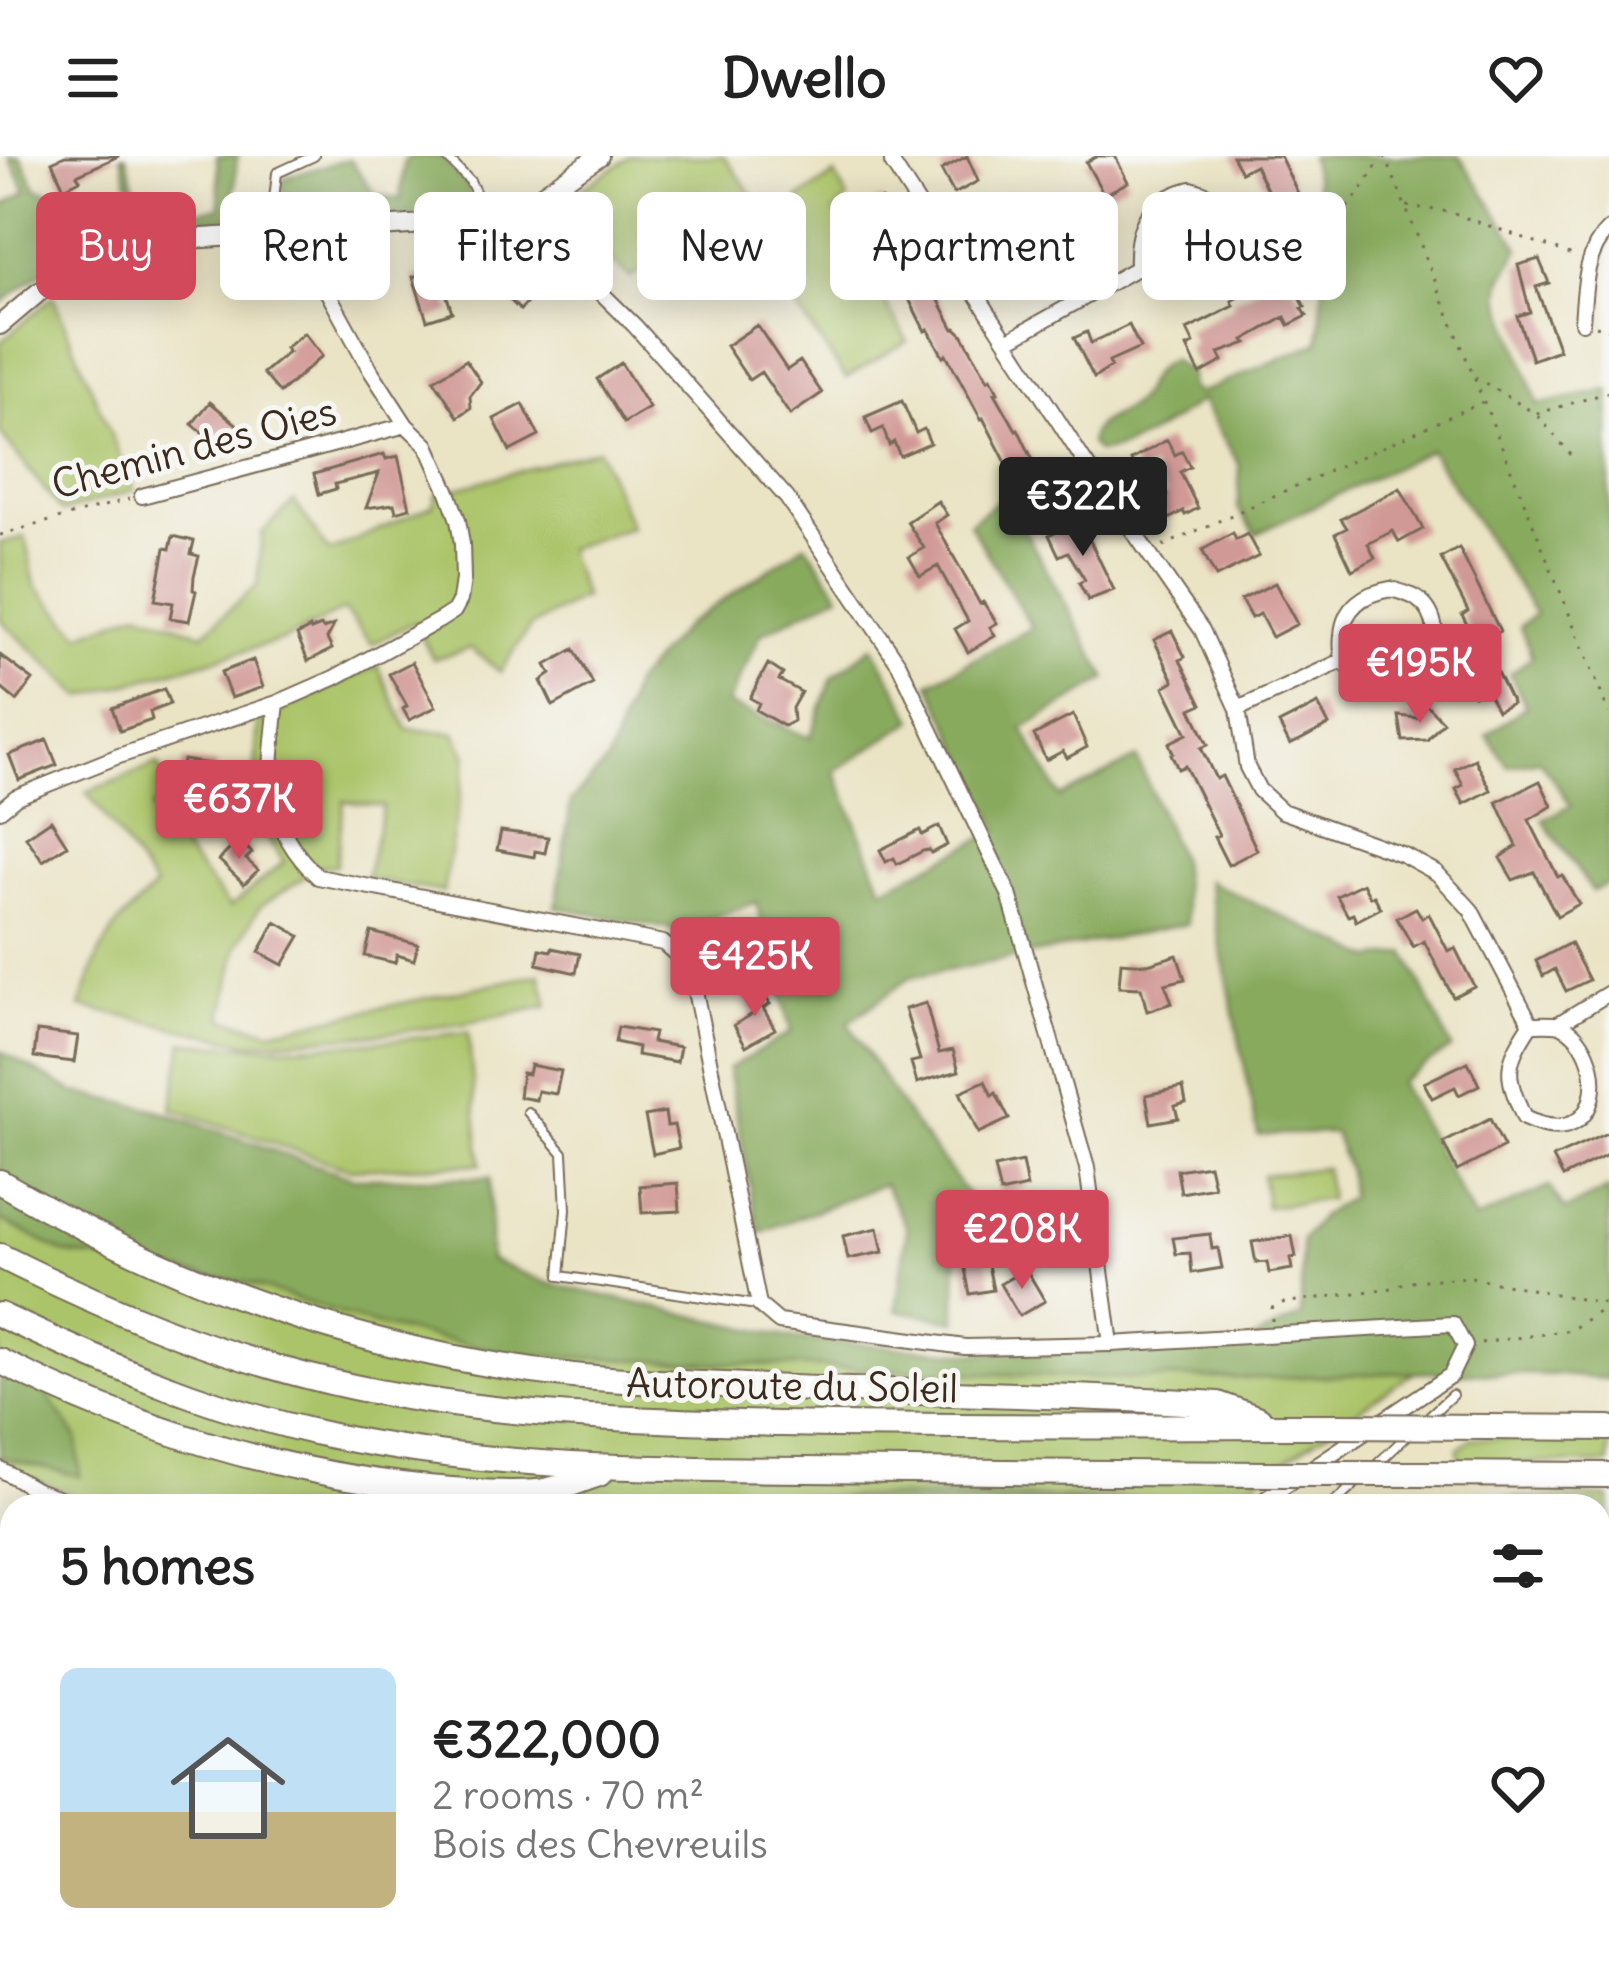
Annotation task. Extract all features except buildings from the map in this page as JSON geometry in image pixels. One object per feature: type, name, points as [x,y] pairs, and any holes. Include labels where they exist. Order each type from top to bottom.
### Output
[{"type":"highway","points":[[0,1182],[150,1262],[256,1304],[486,1364],[575,1376],[696,1383],[1218,1404],[1278,1426]]},
{"type":"highway","name":"Autoroute du Soleil","points":[[0,1256],[76,1294],[220,1350],[329,1382],[532,1415],[832,1425],[1609,1428]]},
{"type":"highway","points":[[0,1315],[106,1364],[244,1412],[328,1435],[506,1462],[619,1468],[1609,1475]]},
{"type":"highway","points":[[0,1361],[92,1404],[179,1435],[269,1462],[352,1479],[476,1492],[542,1492],[619,1468]]},
{"type":"main road","points":[[546,192],[599,156]]},
{"type":"main road","points":[[0,325],[39,292],[140,242],[220,236]]},
{"type":"street","points":[[892,156],[892,163],[1007,341],[1202,630],[1238,709],[1247,767],[1259,790],[1282,812],[1404,856],[1437,873],[1471,910],[1531,1024]]},
{"type":"street","points":[[1582,322],[1586,272],[1598,240],[1609,230]]},
{"type":"street","points":[[1137,268],[1142,232]]},
{"type":"street","points":[[1007,341],[1137,268]]},
{"type":"street","points":[[1137,268],[1142,270]]},
{"type":"street","points":[[0,810],[16,797],[116,757],[277,704],[454,611],[460,600],[463,544],[458,520],[427,446],[406,425],[331,300]]},
{"type":"street","points":[[608,300],[787,498],[899,664],[1010,894],[1087,1168],[1111,1344]]},
{"type":"street","name":"Chemin des Oies","points":[[142,496],[406,425]]},
{"type":"street","points":[[1391,589],[1414,596],[1428,608],[1435,643],[1429,662],[1418,674],[1383,683],[1363,678],[1344,659],[1344,621],[1355,603],[1373,592],[1391,589]]},
{"type":"street","points":[[1238,709],[1344,659]]},
{"type":"street","points":[[277,704],[269,778],[275,806],[284,837],[318,877],[663,943],[682,959],[694,986],[759,1305],[778,1322],[965,1347],[1111,1344],[1453,1324],[1466,1346],[1451,1375],[1273,1494]]},
{"type":"street","points":[[1558,1024],[1609,993]]},
{"type":"street","points":[[1531,1024],[1558,1024],[1582,1035],[1605,1062],[1608,1091],[1596,1114],[1572,1126],[1546,1128],[1524,1118],[1509,1082],[1515,1049],[1531,1024]]},
{"type":"street","points":[[0,1469],[48,1494]]},
{"type":"lane","points":[[275,192],[277,173],[314,156]]},
{"type":"lane","points":[[445,156],[475,192]]},
{"type":"lane","points":[[528,1112],[563,1153],[566,1210],[560,1276],[759,1305]]},
{"type":"lane","points":[[1344,1494],[1452,1395]]},
{"type":"path","points":[[1384,156],[1609,712]]},
{"type":"path","points":[[1346,210],[1384,156]]},
{"type":"path","points":[[1406,206],[1449,212],[1591,260]]},
{"type":"path","points":[[1474,376],[1536,414],[1573,457]]},
{"type":"path","points":[[1536,414],[1609,392]]},
{"type":"path","points":[[1146,553],[1484,401]]},
{"type":"path","name":"Chemin des Oies","points":[[0,535],[142,496]]},
{"type":"path","points":[[1271,1335],[1273,1308],[1282,1303],[1392,1288],[1409,1281],[1471,1277],[1609,1305]]},
{"type":"path","points":[[1466,1346],[1571,1330],[1609,1305]]},
{"type":"green space","points":[[9,156],[20,156],[37,189],[50,192],[36,192],[36,278],[0,304],[0,208],[26,191]]},
{"type":"green space","points":[[121,156],[126,156],[136,192],[130,192]]},
{"type":"green space","points":[[217,156],[237,156],[234,192],[220,192],[220,208]]},
{"type":"green space","points":[[411,156],[439,156],[469,192],[414,192],[414,214],[390,216],[390,198],[400,200],[404,161]]},
{"type":"green space","points":[[631,156],[724,156],[750,192],[637,192],[637,274],[631,278],[613,262],[613,192],[577,192]]},
{"type":"green space","points":[[1310,156],[1459,156],[1520,248],[1502,280],[1500,295],[1538,405],[1609,390],[1609,883],[1592,891],[1543,820],[1571,805],[1539,760],[1508,766],[1487,735],[1526,706],[1510,674],[1532,657],[1520,627],[1535,614],[1430,450],[1256,534],[1238,508],[1240,466],[1201,400],[1124,447],[1097,452],[1090,444],[1095,429],[1132,405],[1156,370],[1171,360],[1190,373],[1190,387],[1198,394],[1319,342],[1322,300],[1346,300],[1346,192],[1317,191]]},
{"type":"green space","points":[[350,159],[374,192],[283,192],[284,178]]},
{"type":"green space","points":[[835,175],[844,192],[830,192],[830,300],[884,300],[907,341],[846,378],[792,301],[774,300],[806,300],[806,194]]},
{"type":"green space","points":[[220,208],[220,219],[196,220],[196,211]]},
{"type":"green space","points":[[48,300],[55,300],[134,490],[62,512],[0,433],[0,343]]},
{"type":"green space","points":[[598,449],[631,527],[566,549],[584,597],[530,627],[500,672],[471,648],[433,659],[415,622],[372,644],[344,610],[285,639],[82,697],[0,619],[0,543],[25,537],[35,585],[81,635],[139,611],[203,634],[257,585],[262,533],[294,501],[329,552],[433,505],[436,494]]},
{"type":"green space","points":[[1005,495],[1107,679],[1023,729],[1060,797],[1137,758],[1180,861],[1187,924],[909,978],[848,1023],[905,1112],[971,1199],[957,1235],[956,1321],[896,1310],[907,1228],[884,1184],[759,1233],[728,1069],[791,1032],[756,902],[680,931],[556,907],[571,801],[608,761],[634,683],[685,626],[806,544],[840,594],[761,634],[727,704],[810,738],[832,678],[873,646],[914,720],[835,771],[883,889],[999,830],[930,683],[1032,628],[969,523]]},
{"type":"green space","points":[[378,666],[407,729],[455,733],[467,756],[443,892],[366,879],[383,806],[344,801],[336,866],[322,866],[260,906],[237,947],[223,1018],[271,1031],[540,974],[548,1006],[463,1024],[247,1043],[80,1007],[99,954],[118,924],[155,887],[87,792],[158,764],[170,790],[151,809],[230,907],[284,862],[253,818],[258,721]]},
{"type":"green space","points":[[1208,881],[1373,959],[1406,953],[1451,1048],[1399,1082],[1475,1220],[1549,1187],[1565,1210],[1609,1189],[1609,1379],[1414,1372],[1094,1378],[519,1355],[371,1324],[245,1282],[64,1253],[0,1219],[0,1051],[74,1092],[154,1109],[353,1178],[490,1178],[490,1260],[547,1283],[796,1339],[973,1353],[1232,1349],[1301,1316],[1302,1240],[1321,1216],[1350,1197],[1348,1171],[1334,1133],[1258,1135]]},
{"type":"green space","points":[[468,1032],[481,1164],[349,1169],[172,1109],[183,1042],[290,1046]]},
{"type":"green space","points":[[1325,1168],[1329,1199],[1266,1207],[1262,1175]]},
{"type":"green space","points":[[0,1219],[64,1253],[245,1282],[372,1324],[519,1355],[1095,1378],[1414,1372],[1236,1494],[72,1494],[0,1462],[0,1457],[79,1476],[0,1370]]},
{"type":"green space","points":[[0,1371],[46,1394],[77,1438],[80,1476],[0,1457]]},
{"type":"green space","points":[[1472,1438],[1609,1439],[1609,1464],[1459,1462],[1458,1448]]}]
